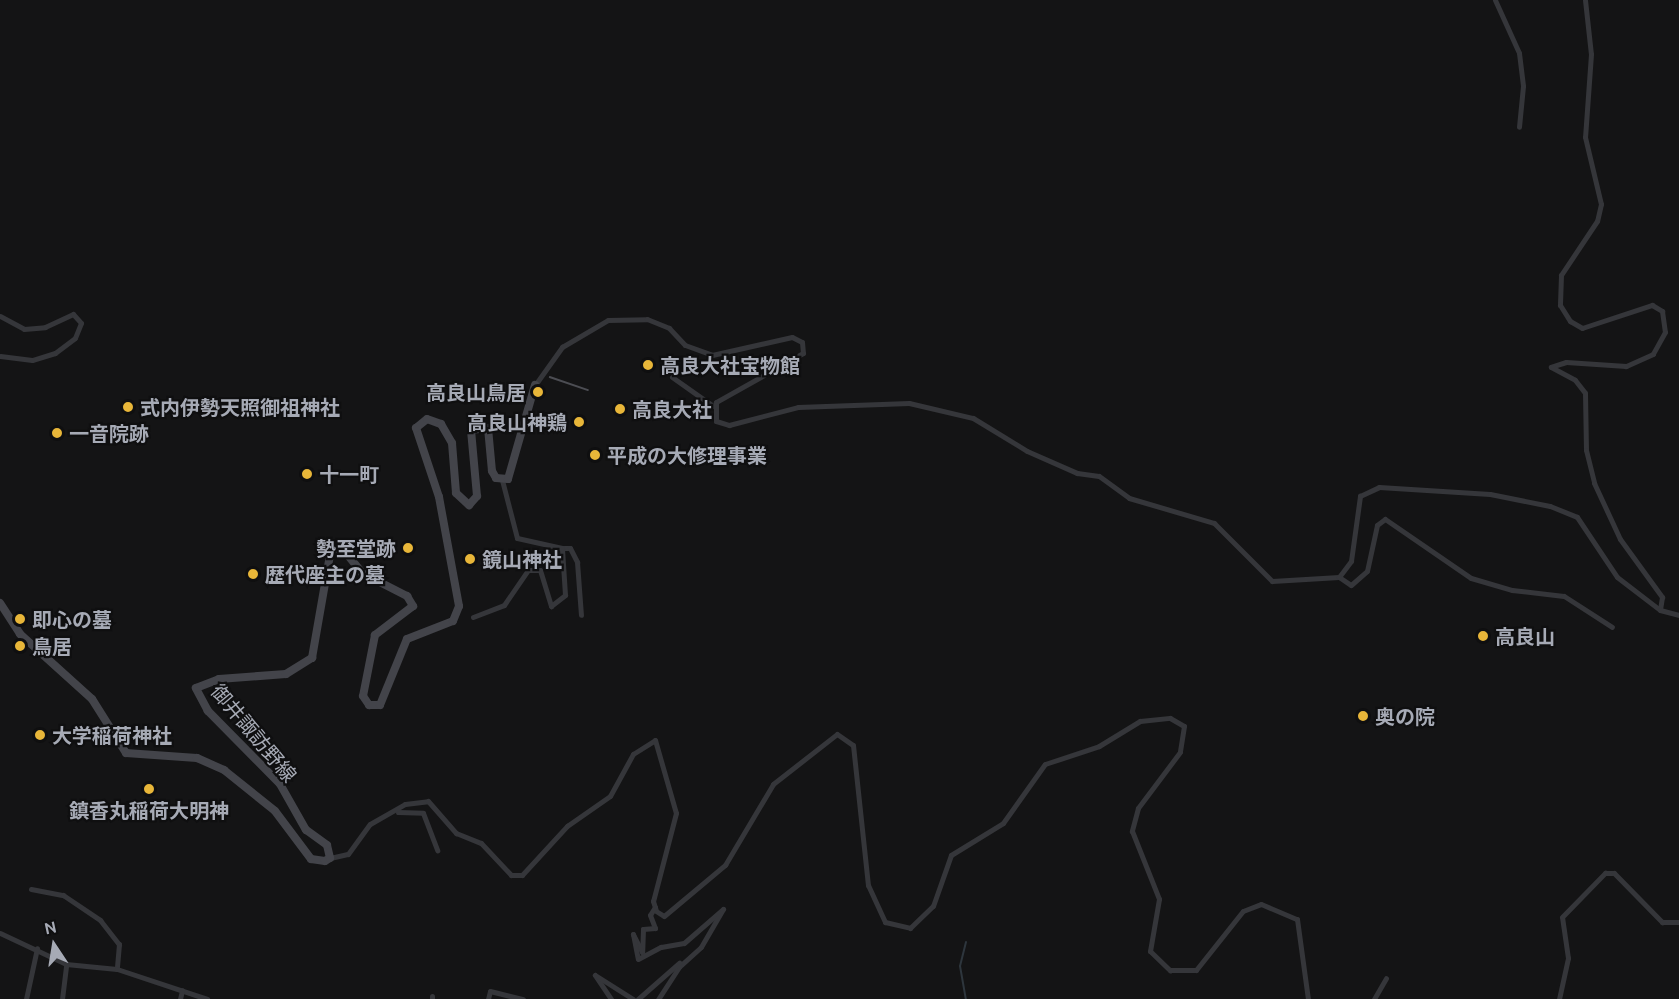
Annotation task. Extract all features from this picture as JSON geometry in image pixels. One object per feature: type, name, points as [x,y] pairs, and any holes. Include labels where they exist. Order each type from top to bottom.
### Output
[{"type":"main road","points":[[502,480],[512,476],[535,385]]},
{"type":"main road","name":"御井諏訪野線","points":[[0,603],[20,634],[92,699],[126,753],[198,758],[224,770],[275,811],[311,859],[330,858],[327,844],[296,816],[280,784],[208,711],[196,688],[219,679],[286,674],[312,658],[318,605],[336,550],[348,552],[362,573],[407,596],[413,606],[375,634],[364,684],[369,705],[383,701],[407,639],[453,621],[459,606],[439,497],[416,436],[420,422],[435,419],[452,443],[456,493],[463,503],[477,496],[468,438],[478,426],[491,433],[490,465],[502,480]]},
{"type":"street","points":[[1495,0],[1519,53],[1519,127]]},
{"type":"street","points":[[1585,0],[1591,54],[1585,137],[1600,204],[1598,221],[1561,275],[1560,305],[1570,321],[1582,328],[1652,305],[1662,312],[1665,332],[1653,354],[1626,366],[1566,362],[1551,368],[1575,380],[1585,393],[1586,450],[1594,483],[1620,539],[1662,597],[1660,610]]},
{"type":"street","points":[[0,316],[24,329],[45,327],[73,314],[81,323],[75,338],[55,353],[32,360],[0,356]]},
{"type":"street","points":[[535,385],[542,369],[583,331],[624,317],[669,328],[685,345],[712,355],[779,339],[802,342],[803,353],[713,406]]},
{"type":"street","points":[[672,377],[713,406],[724,425],[798,407],[909,403],[944,410],[988,424],[1015,445],[1077,473],[1099,476],[1129,498],[1214,523],[1272,581],[1339,577],[1351,585],[1367,571],[1377,525],[1385,519],[1471,578],[1564,596],[1612,627]]},
{"type":"street","points":[[502,480],[517,538],[570,548],[577,562],[581,615]]},
{"type":"street","points":[[1339,577],[1351,561],[1360,496],[1367,490],[1400,486],[1490,494],[1570,512],[1617,577],[1660,610],[1679,615]]},
{"type":"street","points":[[473,617],[504,605],[523,573],[534,568],[543,576],[548,601],[557,605],[565,595],[562,548]]},
{"type":"street","points":[[655,928],[661,916],[725,865],[773,784],[837,734],[853,745],[868,885],[885,922],[902,929],[920,923],[929,912],[951,855],[1004,823],[1045,764],[1099,746],[1140,721],[1170,718],[1184,726],[1180,752],[1138,808],[1132,831],[1159,899],[1150,951],[1170,970],[1196,970],[1243,911],[1261,904],[1297,919],[1308,999]]},
{"type":"street","points":[[330,858],[348,854],[370,824],[398,812],[416,800],[428,801],[456,833],[481,843],[511,874],[522,875],[567,826],[610,796],[633,754],[655,740],[676,813],[655,907],[650,915],[655,928]]},
{"type":"street","points":[[398,812],[423,813],[437,850]]},
{"type":"street","points":[[1560,999],[1568,965],[1562,916],[1605,873],[1614,873],[1662,922],[1679,922]]},
{"type":"street","points":[[31,890],[63,895],[100,920],[118,944],[117,969]]},
{"type":"street","points":[[655,907],[661,916]]},
{"type":"street","points":[[638,999],[701,947],[723,909],[684,943],[661,947],[638,959],[633,934],[642,952],[643,929],[655,928]]},
{"type":"street","points":[[0,933],[37,948],[66,964],[117,969],[207,999]]},
{"type":"street","points":[[26,999],[37,948]]},
{"type":"street","points":[[658,999],[685,960]]},
{"type":"street","points":[[62,999],[66,964]]},
{"type":"street","points":[[611,999],[595,975],[633,999]]},
{"type":"street","points":[[1374,999],[1386,978]]},
{"type":"street","points":[[180,999],[182,990]]},
{"type":"street","points":[[488,999],[490,991],[523,999]]},
{"type":"waterway","points":[[966,942],[960,966],[966,999]]},
{"type":"tram line","points":[[550,377],[588,390]]},
{"type":"place","name":"高良大社宝物館","points":[[648,365]]},
{"type":"place","name":"高良山鳥居","points":[[538,392]]},
{"type":"place","name":"式内伊勢天照御祖神社","points":[[128,407]]},
{"type":"place","name":"高良大社","points":[[620,409]]},
{"type":"place","name":"高良山神鶏","points":[[579,422]]},
{"type":"place","name":"一音院跡","points":[[57,433]]},
{"type":"place","name":"平成の大修理事業","points":[[595,455]]},
{"type":"place","name":"十一町","points":[[307,474]]},
{"type":"place","name":"勢至堂跡","points":[[408,548]]},
{"type":"place","name":"鏡山神社","points":[[470,559]]},
{"type":"place","name":"歴代座主の墓","points":[[253,574]]},
{"type":"place","name":"即心の墓","points":[[20,619]]},
{"type":"place","name":"高良山","points":[[1483,636]]},
{"type":"place","name":"鳥居","points":[[20,646]]},
{"type":"place","name":"奥の院","points":[[1363,716]]},
{"type":"place","name":"大学稲荷神社","points":[[40,735]]},
{"type":"place","name":"鎮香丸稲荷大明神","points":[[149,789]]}]
